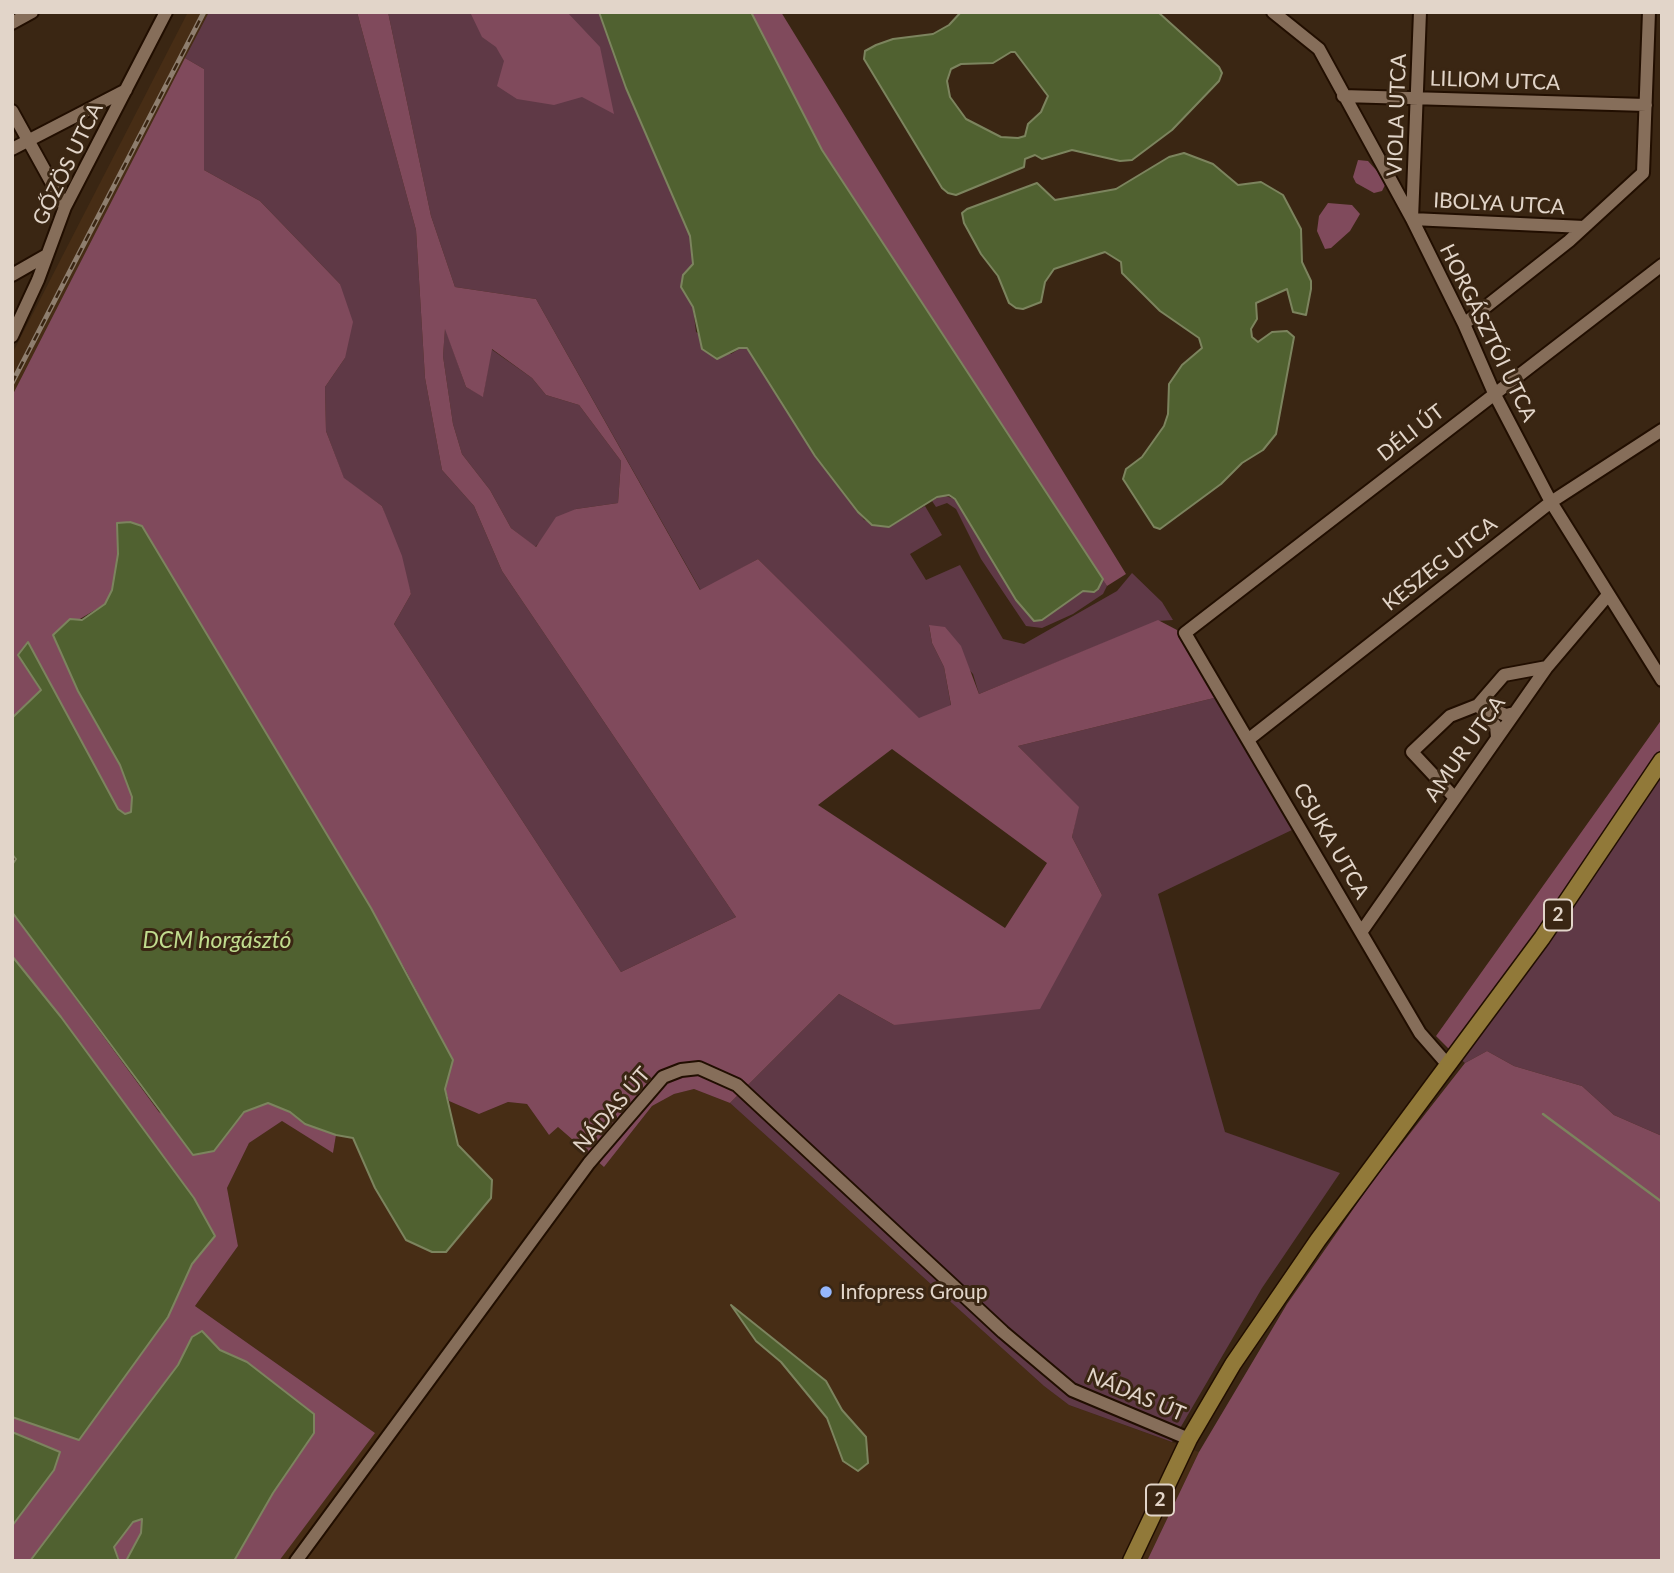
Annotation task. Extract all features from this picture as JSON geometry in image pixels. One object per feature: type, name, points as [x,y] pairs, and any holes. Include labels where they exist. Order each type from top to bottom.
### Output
[{"type":"main road","name":"2","points":[[1131,1561],[1189,1439],[1233,1364],[1318,1240],[1581,882],[1662,760]]},
{"type":"street","points":[[12,23],[32,12]]},
{"type":"street","name":"GŐZÖS UTCA","points":[[12,336],[65,207],[166,12]]},
{"type":"street","name":"HORGÁSZTÓI UTCA","points":[[1273,12],[1315,43],[1412,219],[1464,324],[1494,393],[1551,502],[1662,680]]},
{"type":"street","name":"VIOLA UTCA","points":[[1412,219],[1420,12]]},
{"type":"street","points":[[1646,105],[1649,12]]},
{"type":"street","points":[[12,149],[126,90]]},
{"type":"street","name":"LILIOM UTCA","points":[[1343,96],[1646,105]]},
{"type":"street","name":"IBOLYA UTCA","points":[[1464,324],[1584,228],[1643,173],[1646,105]]},
{"type":"street","points":[[12,111],[65,207]]},
{"type":"street","name":"IBOLYA UTCA","points":[[1412,219],[1584,228]]},
{"type":"street","points":[[12,275],[47,255]]},
{"type":"street","name":"DÉLI ÚT","points":[[1185,633],[1662,265]]},
{"type":"street","name":"KESZEG UTCA","points":[[1249,739],[1551,502],[1662,430]]},
{"type":"street","name":"AMUR UTCA","points":[[1362,931],[1547,667],[1608,595]]},
{"type":"street","name":"CSUKA UTCA","points":[[1185,633],[1420,1033],[1448,1065]]},
{"type":"street","points":[[1454,797],[1412,752],[1450,716],[1478,705],[1504,676],[1547,667]]},
{"type":"street","points":[[1478,705],[1506,715],[1514,713]]},
{"type":"street","points":[[1478,705],[1496,726],[1497,737]]},
{"type":"street","name":"NÁDAS ÚT","points":[[296,1561],[589,1163],[663,1077],[681,1070],[699,1069],[737,1085],[1003,1332],[1072,1390],[1189,1439]]},
{"type":"shaded area","points":[[188,12],[209,12],[12,396],[12,354]]},
{"type":"shaded area","points":[[209,12],[357,12],[416,230],[425,378],[442,470],[474,506],[502,571],[736,917],[621,972],[394,624],[411,594],[382,506],[344,479],[326,431],[325,387],[345,358],[340,284],[260,201],[204,170],[204,69],[185,58]]},
{"type":"shaded area","points":[[357,12],[388,12],[431,216],[455,287],[536,299],[700,590],[758,559],[919,718],[951,705],[944,667],[932,643],[929,625],[945,627],[961,646],[979,694],[1158,620],[1177,630],[1218,697],[1018,746],[1079,807],[1072,837],[1102,895],[1040,1009],[894,1025],[839,994],[730,1103],[694,1089],[674,1094],[652,1106],[604,1167],[558,1127],[549,1135],[527,1104],[508,1102],[479,1114],[449,1101],[445,1089],[453,1060],[405,969],[142,526],[117,523],[118,554],[112,590],[105,604],[53,635],[78,691],[120,765],[132,797],[131,812],[125,814],[118,809],[28,642],[18,655],[41,691],[12,718],[12,396],[185,58],[204,69],[204,170],[260,201],[340,284],[353,322],[345,358],[325,387],[326,431],[344,478],[382,506],[402,556],[411,594],[394,624],[621,972],[736,917],[502,571],[474,506],[442,470],[425,378],[416,230]],"holes":[[[445,329],[466,387],[483,397],[492,349],[532,378],[546,395],[579,405],[621,461],[618,503],[576,509],[556,517],[536,547],[511,528],[490,490],[462,454],[453,424],[443,356]],[[892,749],[1047,863],[1005,928],[818,805]]]},
{"type":"shaded area","points":[[388,12],[599,12],[626,89],[690,236],[693,264],[681,287],[693,307],[696,332],[731,354],[744,346],[753,354],[815,456],[864,520],[889,527],[925,506],[942,535],[910,554],[926,580],[960,565],[1003,639],[1024,644],[1117,591],[1132,573],[1162,602],[1173,620],[1158,621],[979,694],[973,674],[929,626],[932,643],[944,667],[951,706],[919,719],[758,559],[701,591],[536,299],[455,287],[431,216]]},
{"type":"shaded area","points":[[470,12],[567,12],[600,47],[614,114],[582,97],[554,105],[517,99],[497,86],[504,61],[496,47],[482,37]]},
{"type":"shaded area","points":[[751,12],[781,12],[1126,574],[1107,586],[822,150]]},
{"type":"shaded area","points":[[1358,160],[1368,161],[1377,171],[1385,185],[1382,191],[1374,193],[1356,183],[1353,177]]},
{"type":"shaded area","points":[[1328,203],[1352,205],[1360,214],[1350,231],[1331,248],[1325,249],[1317,231],[1319,216]]},
{"type":"shaded area","points":[[445,327],[466,387],[483,396],[491,349],[532,378],[546,395],[579,405],[621,461],[618,503],[576,509],[535,547],[511,528],[490,490],[462,454],[453,424],[443,356]]},
{"type":"shaded area","points":[[942,495],[955,499],[1016,600],[1034,621],[1042,620],[1083,591],[1098,589],[1103,579],[1107,586],[1103,594],[1073,614],[1042,628],[1026,626],[981,559],[956,509],[947,503],[936,507],[932,501]]},
{"type":"shaded area","points":[[1218,697],[1294,829],[1158,894],[1225,1132],[1340,1173],[1262,1288],[1172,1442],[1069,1405],[1044,1386],[730,1103],[839,994],[894,1025],[1102,895],[1072,837],[1078,807],[1018,746]]},
{"type":"shaded area","points":[[1662,719],[1662,752],[1578,877],[1451,1051],[1436,1036]]},
{"type":"shaded area","points":[[1662,752],[1662,1136],[1614,1115],[1582,1086],[1514,1066],[1487,1051],[1465,1063],[1451,1051],[1578,877]]},
{"type":"shaded area","points":[[12,912],[159,1112],[214,1151],[244,1112],[268,1103],[290,1112],[305,1124],[336,1135],[333,1153],[282,1121],[249,1143],[227,1188],[238,1246],[195,1306],[375,1433],[279,1561],[234,1561],[273,1493],[314,1433],[314,1414],[247,1362],[192,1337],[178,1365],[30,1561],[12,1561],[12,1526],[54,1470],[60,1453],[12,1432],[12,1417],[79,1439],[168,1317],[192,1264],[215,1236],[194,1198],[61,1017],[12,956]]},
{"type":"shaded area","points":[[1487,1051],[1514,1066],[1582,1086],[1614,1115],[1662,1136],[1662,1561],[1147,1561],[1199,1452],[1287,1304],[1372,1182],[1465,1063]]},
{"type":"shaded area","points":[[694,1089],[730,1103],[1044,1386],[1069,1405],[1199,1452],[1147,1561],[279,1561],[375,1433],[195,1306],[238,1246],[227,1188],[249,1143],[282,1121],[333,1153],[336,1135],[353,1138],[375,1188],[406,1239],[446,1252],[491,1198],[492,1181],[458,1145],[449,1101],[479,1114],[508,1102],[527,1104],[549,1135],[558,1127],[604,1167],[652,1106],[674,1094]]},
{"type":"shaded area","points":[[142,1519],[142,1533],[126,1561],[120,1561],[114,1547],[133,1522]]},
{"type":"water","points":[[599,12],[751,12],[822,150],[1103,579],[1098,589],[1094,592],[1083,591],[1042,620],[1034,621],[1016,600],[955,499],[949,495],[937,497],[889,527],[872,525],[858,512],[815,456],[747,348],[739,348],[717,359],[702,349],[693,307],[681,287],[683,275],[693,264],[690,236],[626,88]]},
{"type":"water","points":[[961,12],[1158,12],[1219,67],[1222,73],[1219,81],[1172,130],[1132,160],[1120,161],[1072,150],[1042,159],[1035,155],[1025,159],[1024,167],[956,195],[942,188],[864,59],[865,51],[876,45],[893,39],[933,34],[949,25]],"holes":[[[1015,52],[1048,96],[1041,112],[1028,124],[1025,136],[1001,137],[966,119],[950,97],[947,81],[951,69],[961,64],[993,63]]]},
{"type":"water","points":[[1184,153],[1213,164],[1238,185],[1261,182],[1283,195],[1301,229],[1302,262],[1311,281],[1311,289],[1306,315],[1293,312],[1287,289],[1256,303],[1257,319],[1251,329],[1252,337],[1258,342],[1272,332],[1287,331],[1294,337],[1276,434],[1263,450],[1242,463],[1221,484],[1160,529],[1154,527],[1123,479],[1126,469],[1142,457],[1164,426],[1168,414],[1169,384],[1182,365],[1202,348],[1199,338],[1160,311],[1122,273],[1121,262],[1105,252],[1054,269],[1045,282],[1041,302],[1023,309],[1016,308],[1009,303],[998,276],[981,254],[964,223],[962,213],[1037,183],[1055,200],[1116,189],[1169,157]]},
{"type":"water","name":"DCM horgásztó","points":[[130,522],[142,526],[371,908],[453,1060],[445,1089],[458,1145],[492,1180],[491,1198],[446,1252],[432,1252],[406,1240],[375,1188],[353,1138],[305,1124],[290,1112],[268,1103],[244,1112],[214,1151],[193,1155],[12,912],[12,865],[16,859],[12,854],[12,718],[41,690],[18,655],[28,642],[118,809],[125,814],[131,812],[132,797],[120,765],[78,691],[53,635],[70,619],[82,620],[105,604],[112,590],[118,554],[117,523]]},
{"type":"water","points":[[12,956],[61,1017],[194,1198],[215,1236],[192,1264],[168,1317],[79,1440],[12,1417]]},
{"type":"water","points":[[731,1305],[826,1381],[842,1410],[866,1437],[868,1463],[858,1471],[843,1461],[827,1418],[781,1362],[756,1341]]},
{"type":"water","points":[[202,1331],[220,1350],[247,1362],[314,1414],[314,1433],[273,1493],[234,1561],[126,1561],[141,1533],[142,1519],[133,1522],[114,1547],[119,1561],[30,1561],[178,1365],[192,1337]]},
{"type":"water","points":[[12,1432],[60,1452],[54,1470],[12,1526]]},
{"type":"waterway","points":[[1543,1114],[1662,1202]]},
{"type":"railway","points":[[12,383],[204,12]]},
{"type":"place","name":"Infopress Group","points":[[826,1292]]}]
